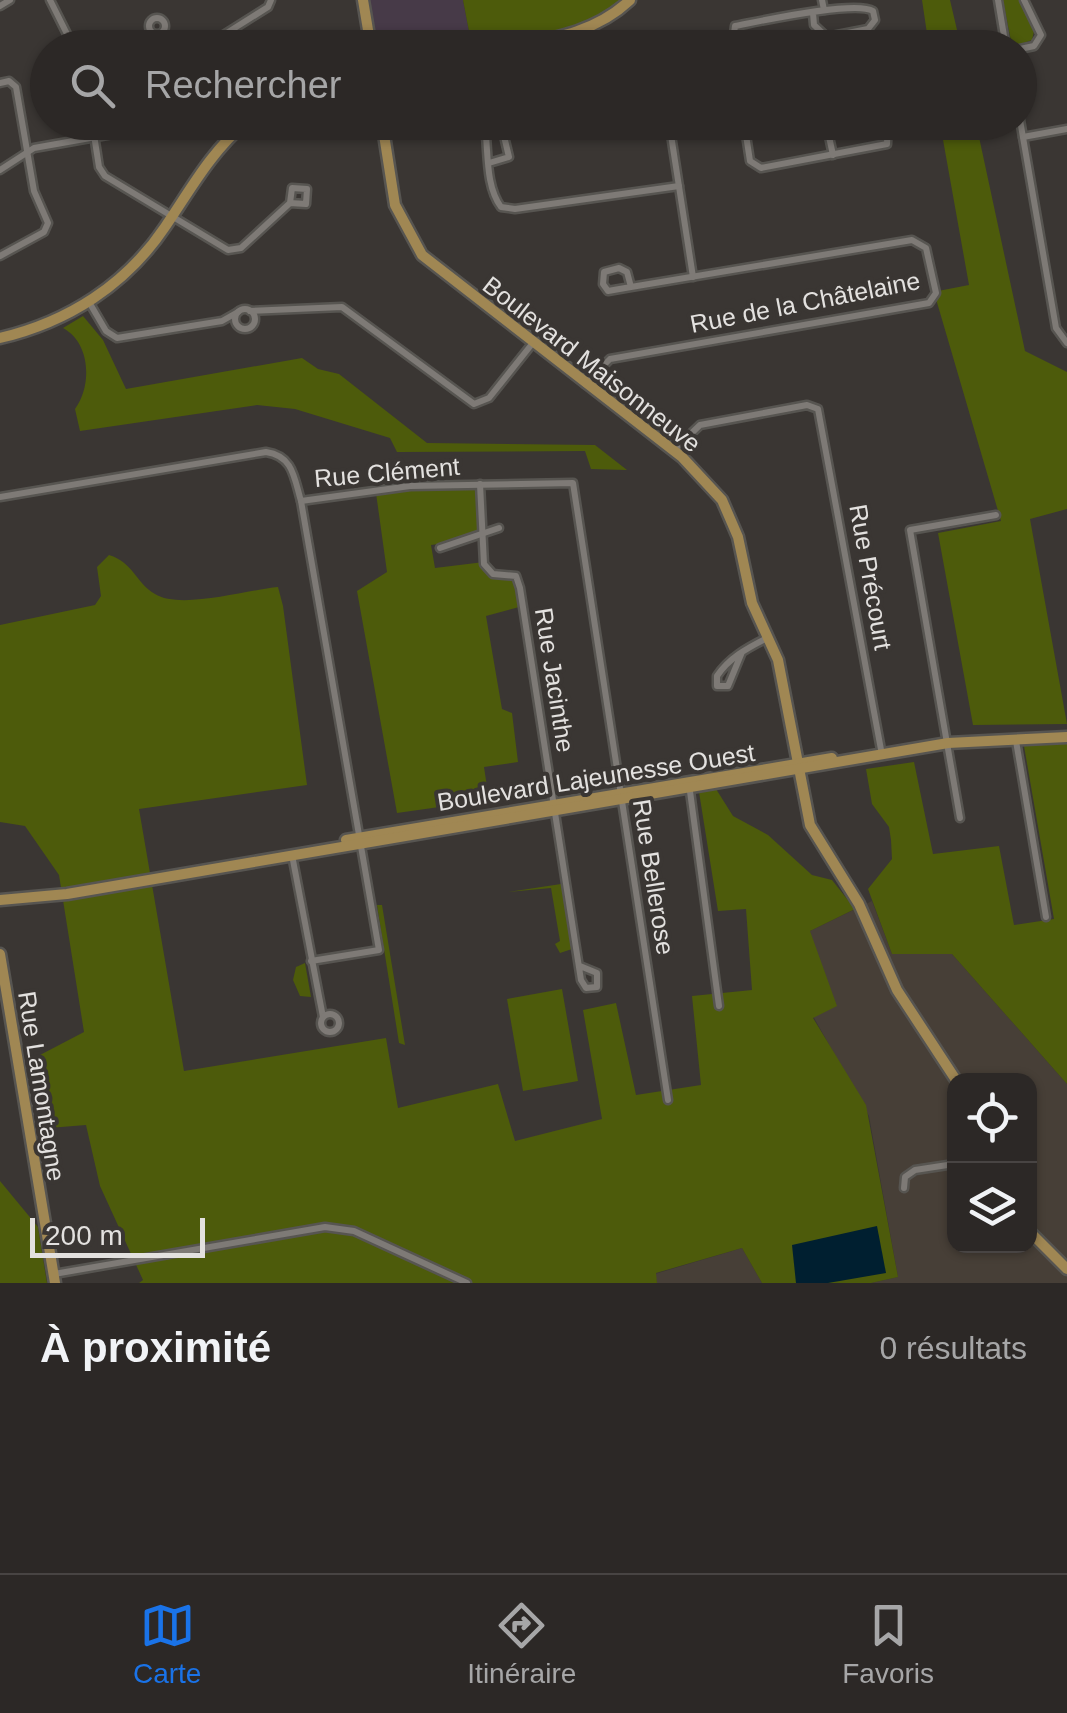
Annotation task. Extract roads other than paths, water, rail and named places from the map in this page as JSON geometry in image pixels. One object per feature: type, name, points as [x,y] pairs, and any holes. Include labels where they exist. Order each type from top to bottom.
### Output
[{"type":"street","points":[[0,6],[10,0]]},
{"type":"street","points":[[50,0],[65,30]]},
{"type":"street","points":[[232,30],[268,7],[271,0]]},
{"type":"street","points":[[363,0],[367,30]]},
{"type":"street","points":[[580,30],[610,18],[630,0]]},
{"type":"street","points":[[822,0],[824,10]]},
{"type":"street","points":[[998,0],[1003,30]]},
{"type":"street","points":[[1024,0],[1041,35],[1037,41]]},
{"type":"street","points":[[734,30],[735,26],[824,10],[832,4],[868,6],[873,11],[873,25],[854,30]]},
{"type":"street","points":[[813,12],[814,25],[819,30]]},
{"type":"street","points":[[0,83],[9,81],[16,87],[34,191],[48,227],[0,256]]},
{"type":"street","points":[[1037,135],[1067,130]]},
{"type":"street","points":[[0,170],[27,151],[84,140]]},
{"type":"street","points":[[95,140],[105,176],[171,218],[234,250],[290,203]]},
{"type":"street","points":[[0,338],[42,326],[89,302],[132,268],[171,218],[201,168],[228,140]]},
{"type":"street","name":"Boulevard Maisonneuve","points":[[385,140],[396,205],[417,248],[584,385],[674,450],[708,481],[726,506],[738,538],[752,604],[779,665],[812,831],[854,894],[898,990],[951,1073]]},
{"type":"street","points":[[486,140],[493,196],[501,206],[515,209],[679,186]]},
{"type":"street","points":[[489,163],[508,157],[505,140]]},
{"type":"street","points":[[672,140],[693,276]]},
{"type":"street","points":[[747,140],[750,161],[760,168],[888,144],[888,140]]},
{"type":"street","points":[[829,140],[832,154]]},
{"type":"street","points":[[1024,140],[1056,328],[1067,343]]},
{"type":"street","name":"Rue de la Châtelaine","points":[[584,385],[610,359],[929,303],[936,293],[926,248],[912,240],[631,287],[608,290],[602,284],[604,272],[619,268],[627,272],[631,287]]},
{"type":"street","points":[[89,302],[106,331],[116,338],[222,321],[238,312],[342,306],[474,404],[489,398],[532,344]]},
{"type":"street","points":[[250,311],[254,322]]},
{"type":"street","points":[[238,312],[238,325]]},
{"type":"street","points":[[222,321],[248,328],[268,313]]},
{"type":"street","name":"Rue Précourt","points":[[674,450],[700,425],[815,406],[882,754]]},
{"type":"street","name":"Rue Clément","points":[[0,497],[266,452],[280,454],[290,464],[301,500],[410,486],[573,483]]},
{"type":"street","name":"Rue Bellerose","points":[[573,483],[668,1100]]},
{"type":"street","name":"Rue Jacinthe","points":[[480,484],[484,564],[493,574],[516,576],[520,588],[580,966]]},
{"type":"street","points":[[301,500],[379,950],[310,962]]},
{"type":"street","points":[[960,818],[910,530],[996,515]]},
{"type":"street","points":[[440,548],[482,537],[499,528]]},
{"type":"street","points":[[742,652],[730,684],[720,688],[716,682],[718,674],[742,652],[768,637]]},
{"type":"street","name":"Boulevard Lajeunesse Ouest","points":[[0,900],[67,894],[359,840],[882,754],[948,744],[1067,737]]},
{"type":"street","points":[[1016,741],[1046,917]]},
{"type":"street","points":[[688,784],[719,1006]]},
{"type":"street","points":[[297,854],[310,962],[323,1017]]},
{"type":"street","name":"Rue Lamontagne","points":[[0,954],[54,1279]]},
{"type":"street","points":[[904,1188],[905,1178],[912,1171],[947,1165]]},
{"type":"street","points":[[54,1279],[325,1227],[354,1231],[467,1283]]},
{"type":"street","points":[[1037,1239],[1067,1269]]},
{"type":"water","points":[[877,1226],[886,1273],[828,1283],[796,1283],[792,1245]]}]
